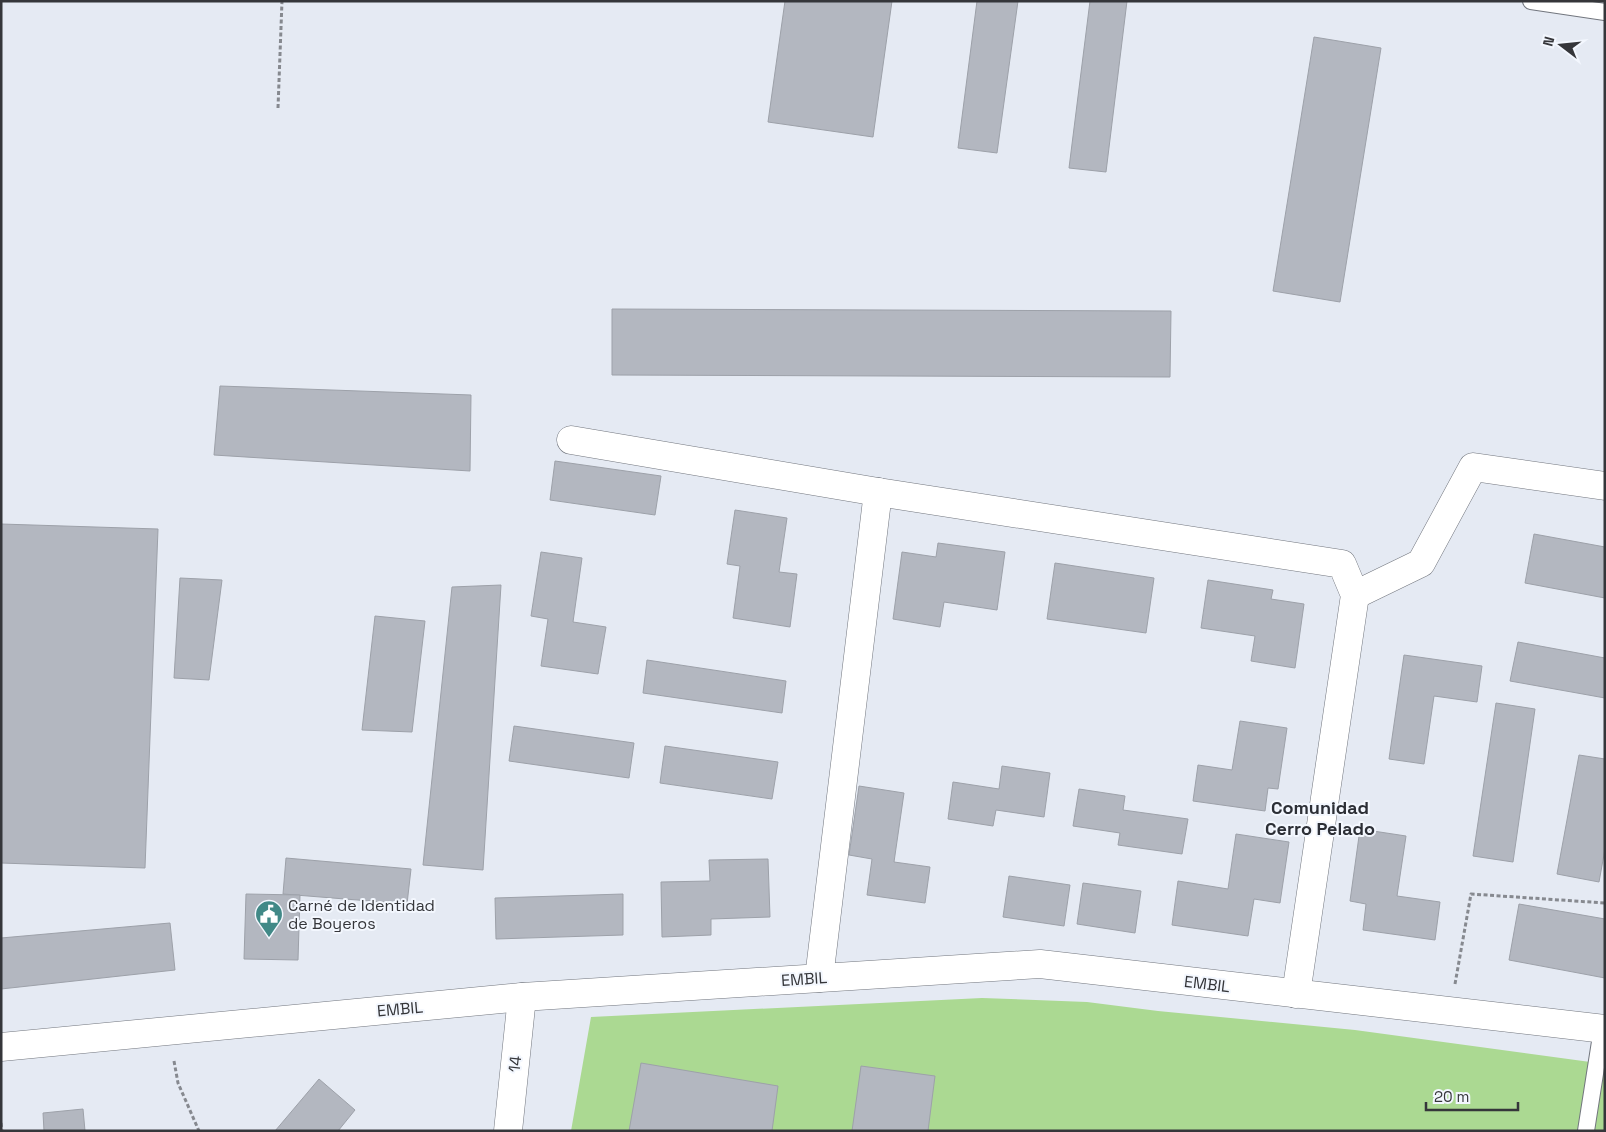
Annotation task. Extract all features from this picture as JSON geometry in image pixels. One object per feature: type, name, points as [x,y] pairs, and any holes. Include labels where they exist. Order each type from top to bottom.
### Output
[{"type":"street","points":[[571,440],[878,492],[1342,564],[1355,595],[1296,994]]},
{"type":"street","points":[[1355,595],[1421,563],[1473,467],[1605,486]]},
{"type":"street","points":[[819,978],[878,492]]},
{"type":"street","name":"EMBIL","points":[[1,1047],[522,997],[1040,964],[1603,1029]]},
{"type":"street","name":"14","points":[[508,1131],[522,997]]},
{"type":"lane","points":[[1531,1],[1605,12]]},
{"type":"lane","points":[[1586,1131],[1603,1029]]},
{"type":"path","points":[[278,108],[282,1]]},
{"type":"path","points":[[1450,1011],[1471,894],[1605,903]]},
{"type":"path","points":[[167,1031],[178,1083],[199,1131]]},
{"type":"path","points":[[1,1123],[2,1131]]},
{"type":"green space","points":[[982,998],[1087,1002],[1158,1011],[1355,1030],[1605,1064],[1605,1131],[571,1131],[591,1017]]},
{"type":"building","points":[[785,1],[892,1],[873,137],[768,122]]},
{"type":"building","points":[[977,1],[1018,1],[997,153],[958,148]]},
{"type":"building","points":[[1090,1],[1127,1],[1106,172],[1069,168]]},
{"type":"building","points":[[1314,37],[1381,48],[1340,302],[1273,291]]},
{"type":"building","points":[[612,309],[1171,311],[1170,377],[612,375]]},
{"type":"building","points":[[220,386],[471,395],[470,471],[214,455]]},
{"type":"building","points":[[555,461],[661,476],[655,515],[550,500]]},
{"type":"building","points":[[735,510],[787,518],[779,572],[797,574],[790,627],[733,618],[740,566],[727,564]]},
{"type":"building","points":[[1,524],[158,529],[145,868],[1,863]]},
{"type":"building","points":[[1534,534],[1605,547],[1605,598],[1525,583]]},
{"type":"building","points":[[938,543],[1005,552],[997,610],[944,602],[940,627],[893,619],[902,552],[936,557]]},
{"type":"building","points":[[541,552],[582,558],[573,622],[606,627],[598,674],[541,666],[548,619],[531,616]]},
{"type":"building","points":[[1055,563],[1154,578],[1146,633],[1047,619]]},
{"type":"building","points":[[180,578],[222,580],[209,680],[174,678]]},
{"type":"building","points":[[1208,580],[1273,590],[1271,599],[1304,604],[1295,668],[1251,661],[1255,636],[1201,628]]},
{"type":"building","points":[[501,585],[483,870],[423,865],[452,587]]},
{"type":"building","points":[[375,616],[425,621],[412,732],[362,730]]},
{"type":"building","points":[[1518,642],[1605,658],[1605,698],[1510,681]]},
{"type":"building","points":[[1404,655],[1482,666],[1477,702],[1434,696],[1424,764],[1389,759]]},
{"type":"building","points":[[647,660],[786,681],[782,713],[643,693]]},
{"type":"building","points":[[1496,703],[1535,709],[1513,862],[1473,856]]},
{"type":"building","points":[[1240,721],[1287,728],[1278,789],[1268,788],[1265,811],[1193,801],[1198,765],[1232,770]]},
{"type":"building","points":[[514,726],[634,743],[629,778],[509,761]]},
{"type":"building","points":[[665,746],[778,762],[772,799],[660,783]]},
{"type":"building","points":[[1579,755],[1605,759],[1605,849],[1599,882],[1557,874]]},
{"type":"building","points":[[1002,766],[1050,773],[1044,817],[996,810],[993,826],[948,819],[953,782],[999,789]]},
{"type":"building","points":[[859,786],[904,793],[894,862],[930,867],[925,903],[867,895],[872,859],[849,855]]},
{"type":"building","points":[[1079,789],[1125,796],[1123,810],[1188,819],[1182,854],[1118,845],[1120,833],[1073,826]]},
{"type":"building","points":[[1360,829],[1406,836],[1397,896],[1440,902],[1435,940],[1363,930],[1366,904],[1350,901]]},
{"type":"building","points":[[1236,834],[1289,842],[1280,903],[1254,899],[1248,936],[1172,925],[1178,881],[1228,889]]},
{"type":"building","points":[[286,858],[411,869],[407,904],[283,894]]},
{"type":"building","points":[[768,859],[770,917],[711,919],[711,935],[662,937],[661,882],[710,881],[709,860]]},
{"type":"building","points":[[1009,876],[1070,885],[1064,926],[1003,917]]},
{"type":"building","points":[[1083,883],[1141,891],[1135,933],[1077,924]]},
{"type":"building","points":[[246,894],[300,895],[298,960],[244,959]]},
{"type":"building","points":[[623,894],[623,935],[496,939],[495,898]]},
{"type":"building","points":[[1519,904],[1605,919],[1605,978],[1509,960]]},
{"type":"building","points":[[170,923],[175,970],[1,989],[1,938]]},
{"type":"building","points":[[641,1063],[778,1086],[772,1131],[629,1131]]},
{"type":"building","points":[[861,1066],[935,1076],[928,1131],[852,1131]]},
{"type":"building","points":[[319,1079],[355,1110],[338,1131],[275,1131]]},
{"type":"building","points":[[83,1109],[85,1131],[44,1131],[43,1113]]},
{"type":"place","name":"Carné de Identidad de Boyeros","points":[[269,938]]},
{"type":"district","name":"Comunidad Cerro Pelado","points":[[1320,818]]}]
